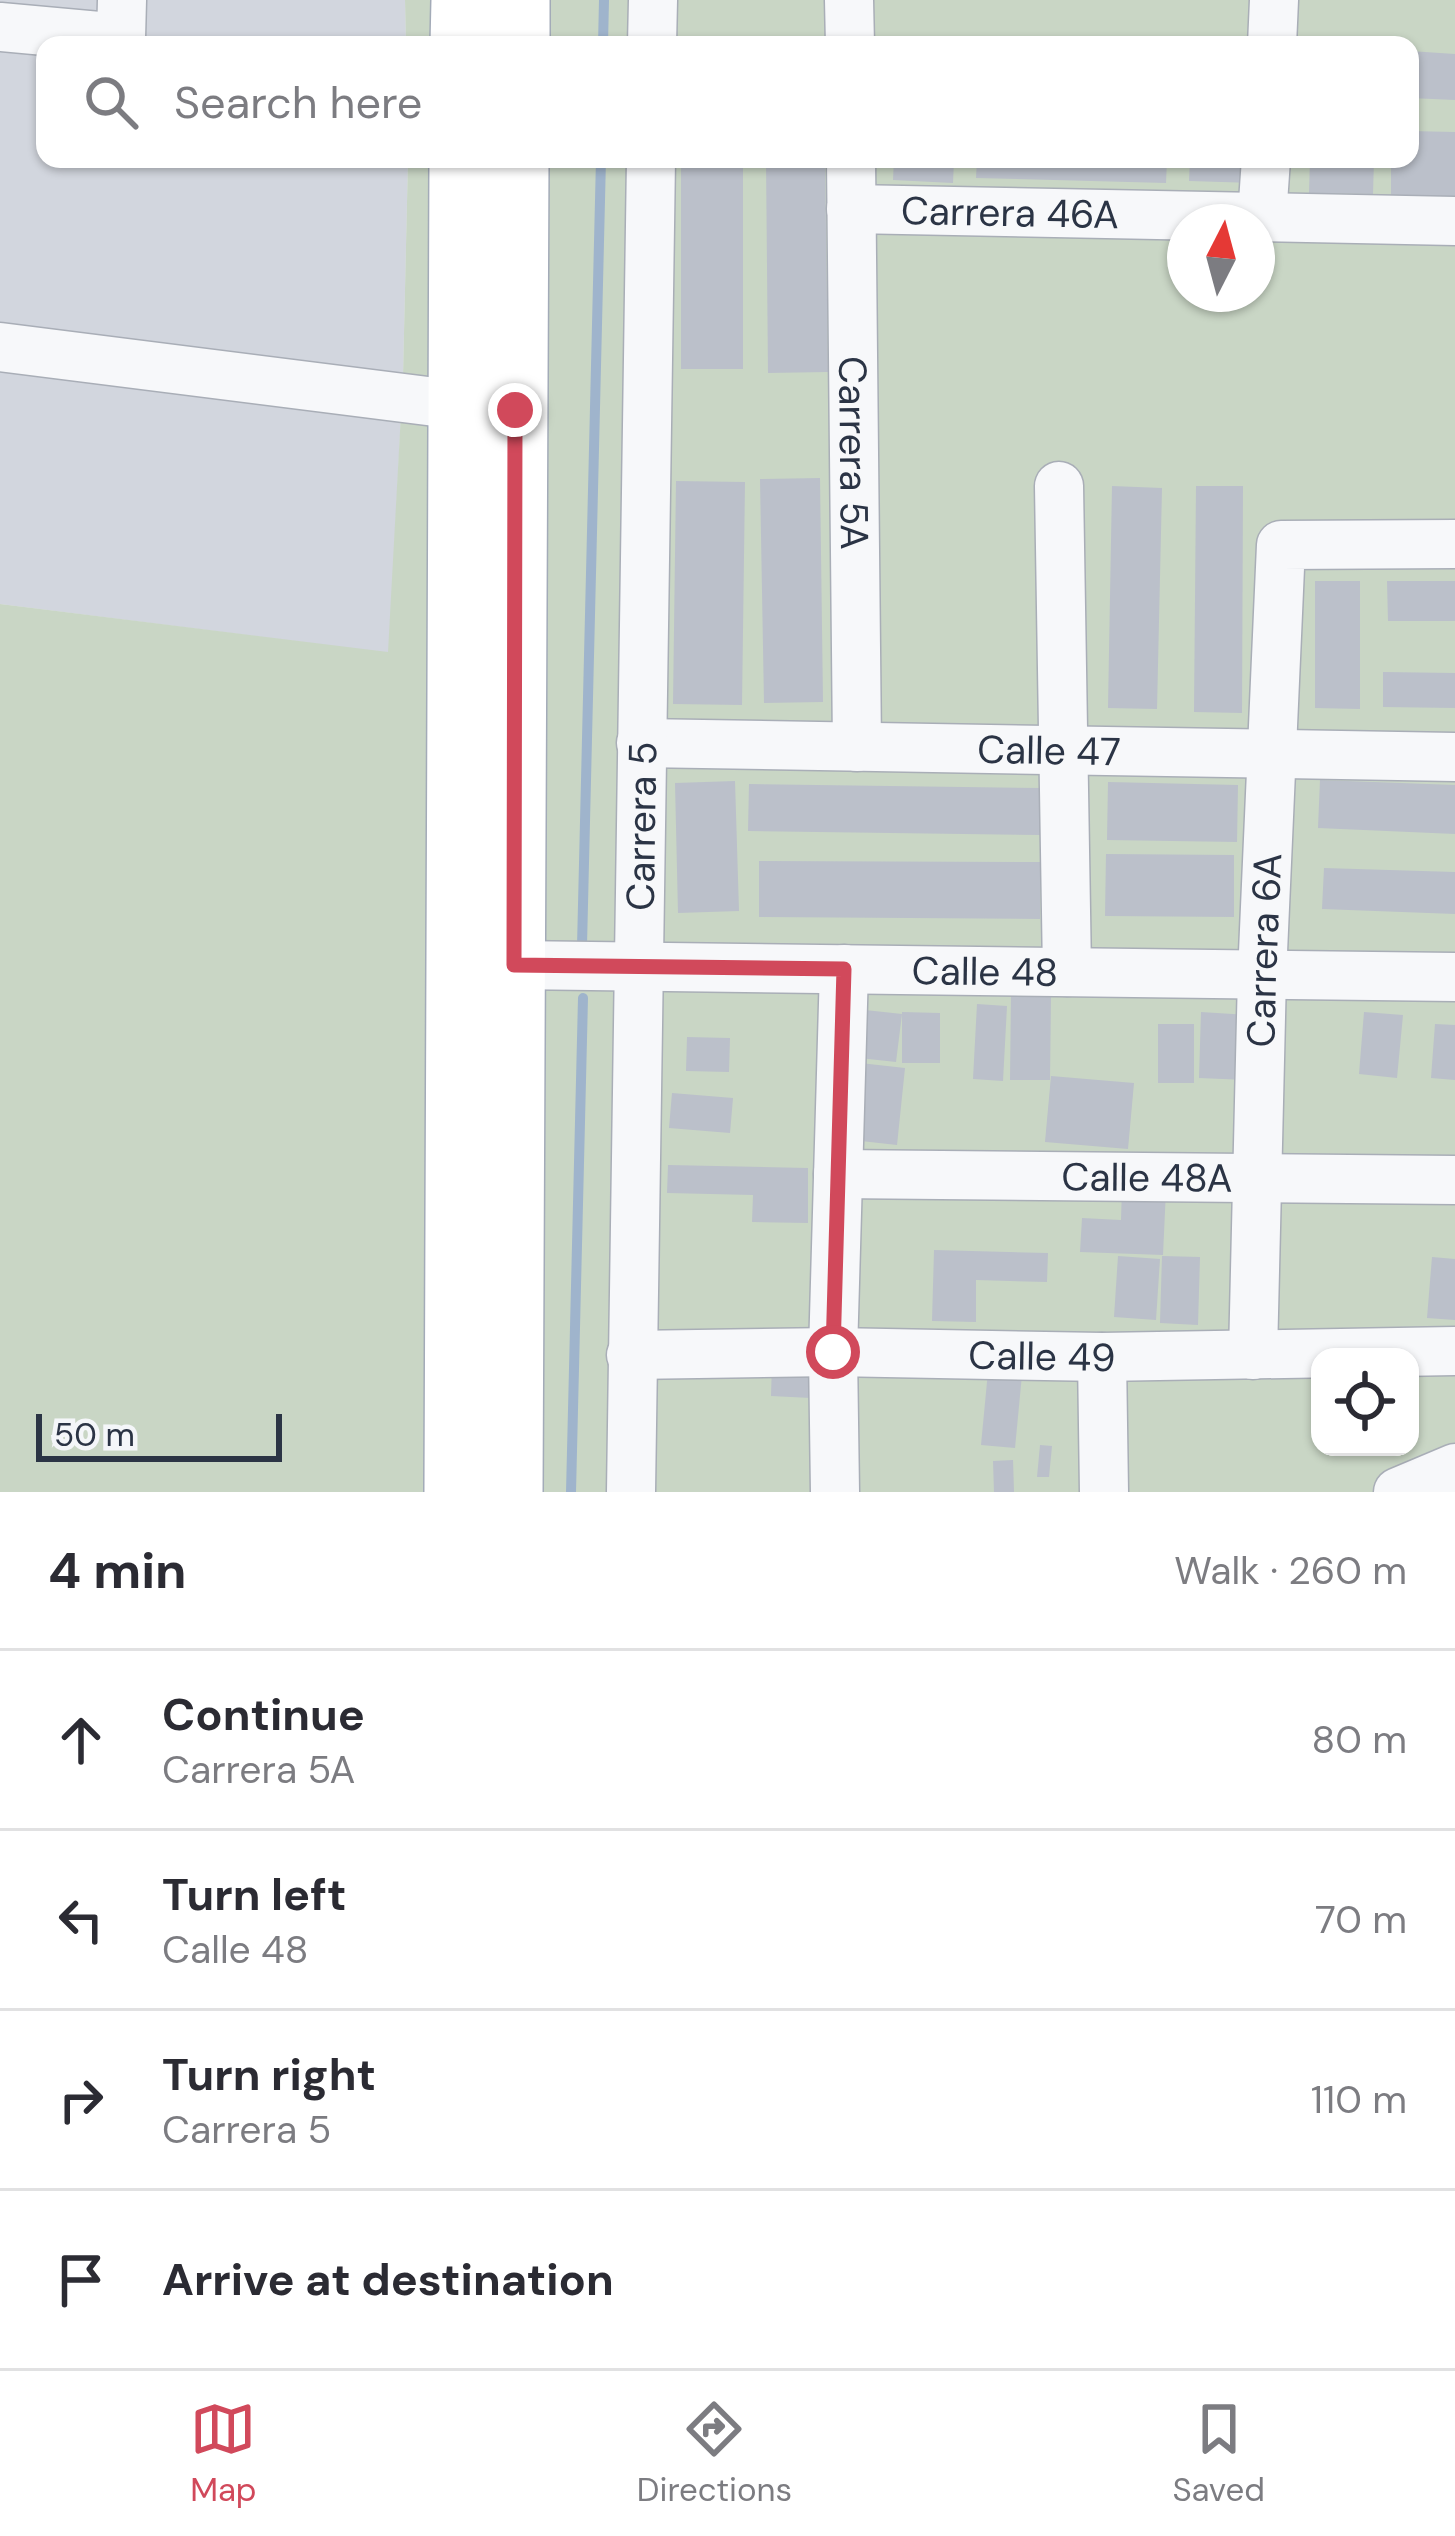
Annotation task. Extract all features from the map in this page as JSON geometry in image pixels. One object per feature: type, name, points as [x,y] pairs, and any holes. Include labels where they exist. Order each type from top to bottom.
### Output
[{"type":"main road","points":[[462,36],[463,0]]},
{"type":"main road","points":[[518,0],[518,36]]},
{"type":"main road","points":[[456,1492],[461,168]]},
{"type":"main road","points":[[511,1492],[517,168]]},
{"type":"street","points":[[121,36],[122,0]]},
{"type":"street","points":[[652,36],[653,0]]},
{"type":"street","points":[[849,0],[850,36]]},
{"type":"street","points":[[1272,36],[1274,0]]},
{"type":"street","points":[[0,27],[99,36]]},
{"type":"street","name":"Carrera 5","points":[[631,1492],[650,168]]},
{"type":"street","name":"Carrera 5A","points":[[851,168],[857,747]]},
{"type":"street","points":[[1263,204],[1265,168]]},
{"type":"street","name":"Carrera 46A","points":[[851,209],[1167,216]]},
{"type":"street","name":"Carrera 46A","points":[[1275,218],[1455,220]]},
{"type":"street","points":[[0,346],[459,405]]},
{"type":"street","points":[[1059,486],[1066,972]]},
{"type":"street","name":"Carrera 6A","points":[[1253,1354],[1262,975],[1282,545],[1455,544]]},
{"type":"street","name":"Calle 47","points":[[640,743],[1455,758]]},
{"type":"street","name":"Calle 48","points":[[514,965],[1455,977]]},
{"type":"street","points":[[835,1492],[833,1352],[844,969]]},
{"type":"street","name":"Calle 48A","points":[[838,1174],[1455,1180]]},
{"type":"street","name":"Calle 49","points":[[631,1355],[833,1352],[1102,1358],[1455,1351]]},
{"type":"street","points":[[1102,1358],[1104,1492]]},
{"type":"street","points":[[1398,1492],[1455,1468]]},
{"type":"shaded area","points":[[0,0],[405,0],[406,36],[36,36],[36,168],[408,168],[389,653],[0,604]]},
{"type":"green space","points":[[405,0],[1455,0],[1455,1492],[0,1492],[0,604],[388,652],[403,376],[408,168],[1419,168],[1419,36],[406,36]]},
{"type":"building","points":[[1419,52],[1455,54],[1455,100],[1419,98]]},
{"type":"building","points":[[1419,131],[1455,132],[1455,196],[1391,196],[1391,168],[1419,168]]},
{"type":"building","points":[[681,168],[743,168],[743,369],[681,369]]},
{"type":"building","points":[[766,168],[825,168],[828,372],[768,373]]},
{"type":"building","points":[[894,168],[954,168],[953,183],[893,180]]},
{"type":"building","points":[[977,168],[1167,168],[1166,183],[976,178]]},
{"type":"building","points":[[1190,168],[1255,168],[1254,183],[1189,181]]},
{"type":"building","points":[[1310,168],[1374,168],[1373,194],[1309,193]]},
{"type":"building","points":[[820,478],[823,702],[764,703],[760,479]]},
{"type":"building","points":[[676,481],[745,482],[742,705],[673,704]]},
{"type":"building","points":[[1112,486],[1162,488],[1157,709],[1108,708]]},
{"type":"building","points":[[1196,486],[1243,486],[1242,713],[1194,712]]},
{"type":"building","points":[[1315,581],[1360,581],[1360,709],[1315,708]]},
{"type":"building","points":[[1387,581],[1455,581],[1455,621],[1388,621]]},
{"type":"building","points":[[1383,672],[1455,673],[1455,708],[1383,707]]},
{"type":"building","points":[[1320,780],[1455,785],[1455,834],[1318,828]]},
{"type":"building","points":[[735,781],[739,911],[678,913],[675,783]]},
{"type":"building","points":[[1108,782],[1238,785],[1237,842],[1107,840]]},
{"type":"building","points":[[749,784],[1041,788],[1041,835],[748,831]]},
{"type":"building","points":[[1106,854],[1234,855],[1234,917],[1105,916]]},
{"type":"building","points":[[759,861],[1040,862],[1040,919],[759,917]]},
{"type":"building","points":[[1324,868],[1455,872],[1455,914],[1322,909]]},
{"type":"building","points":[[1011,995],[1051,996],[1050,1080],[1010,1080]]},
{"type":"building","points":[[977,1004],[1007,1006],[1003,1081],[973,1079]]},
{"type":"building","points":[[856,1009],[902,1014],[896,1062],[850,1057]]},
{"type":"building","points":[[902,1012],[940,1013],[940,1063],[902,1063]]},
{"type":"building","points":[[1201,1012],[1249,1015],[1246,1080],[1199,1078]]},
{"type":"building","points":[[1364,1012],[1403,1015],[1397,1078],[1359,1074]]},
{"type":"building","points":[[1158,1024],[1194,1024],[1194,1083],[1158,1083]]},
{"type":"building","points":[[1435,1024],[1455,1025],[1455,1080],[1431,1078]]},
{"type":"building","points":[[687,1037],[730,1038],[729,1072],[686,1071]]},
{"type":"building","points":[[860,1063],[905,1068],[897,1145],[852,1140]]},
{"type":"building","points":[[1051,1076],[1134,1083],[1128,1149],[1045,1142]]},
{"type":"building","points":[[672,1093],[733,1098],[730,1133],[669,1128]]},
{"type":"building","points":[[668,1165],[808,1168],[808,1223],[752,1222],[753,1195],[667,1193]]},
{"type":"building","points":[[1122,1188],[1166,1190],[1163,1255],[1080,1252],[1082,1218],[1121,1220]]},
{"type":"building","points":[[934,1250],[1048,1253],[1047,1282],[976,1280],[976,1322],[932,1321]]},
{"type":"building","points":[[1118,1256],[1160,1259],[1156,1320],[1114,1317]]},
{"type":"building","points":[[1162,1256],[1200,1257],[1198,1325],[1160,1323]]},
{"type":"building","points":[[1432,1257],[1455,1259],[1455,1320],[1427,1318]]},
{"type":"building","points":[[989,1361],[1023,1364],[1015,1448],[981,1445]]},
{"type":"building","points":[[772,1363],[812,1366],[811,1398],[771,1396]]},
{"type":"building","points":[[1040,1445],[1052,1446],[1049,1477],[1037,1477]]},
{"type":"building","points":[[1013,1460],[1014,1492],[994,1492],[993,1461]]},
{"type":"waterway","points":[[603,36],[604,0]]},
{"type":"waterway","points":[[582,946],[601,168]]},
{"type":"waterway","points":[[571,1492],[583,998]]},
{"type":"route","points":[[515,410],[514,965],[844,969],[833,1352]]}]
